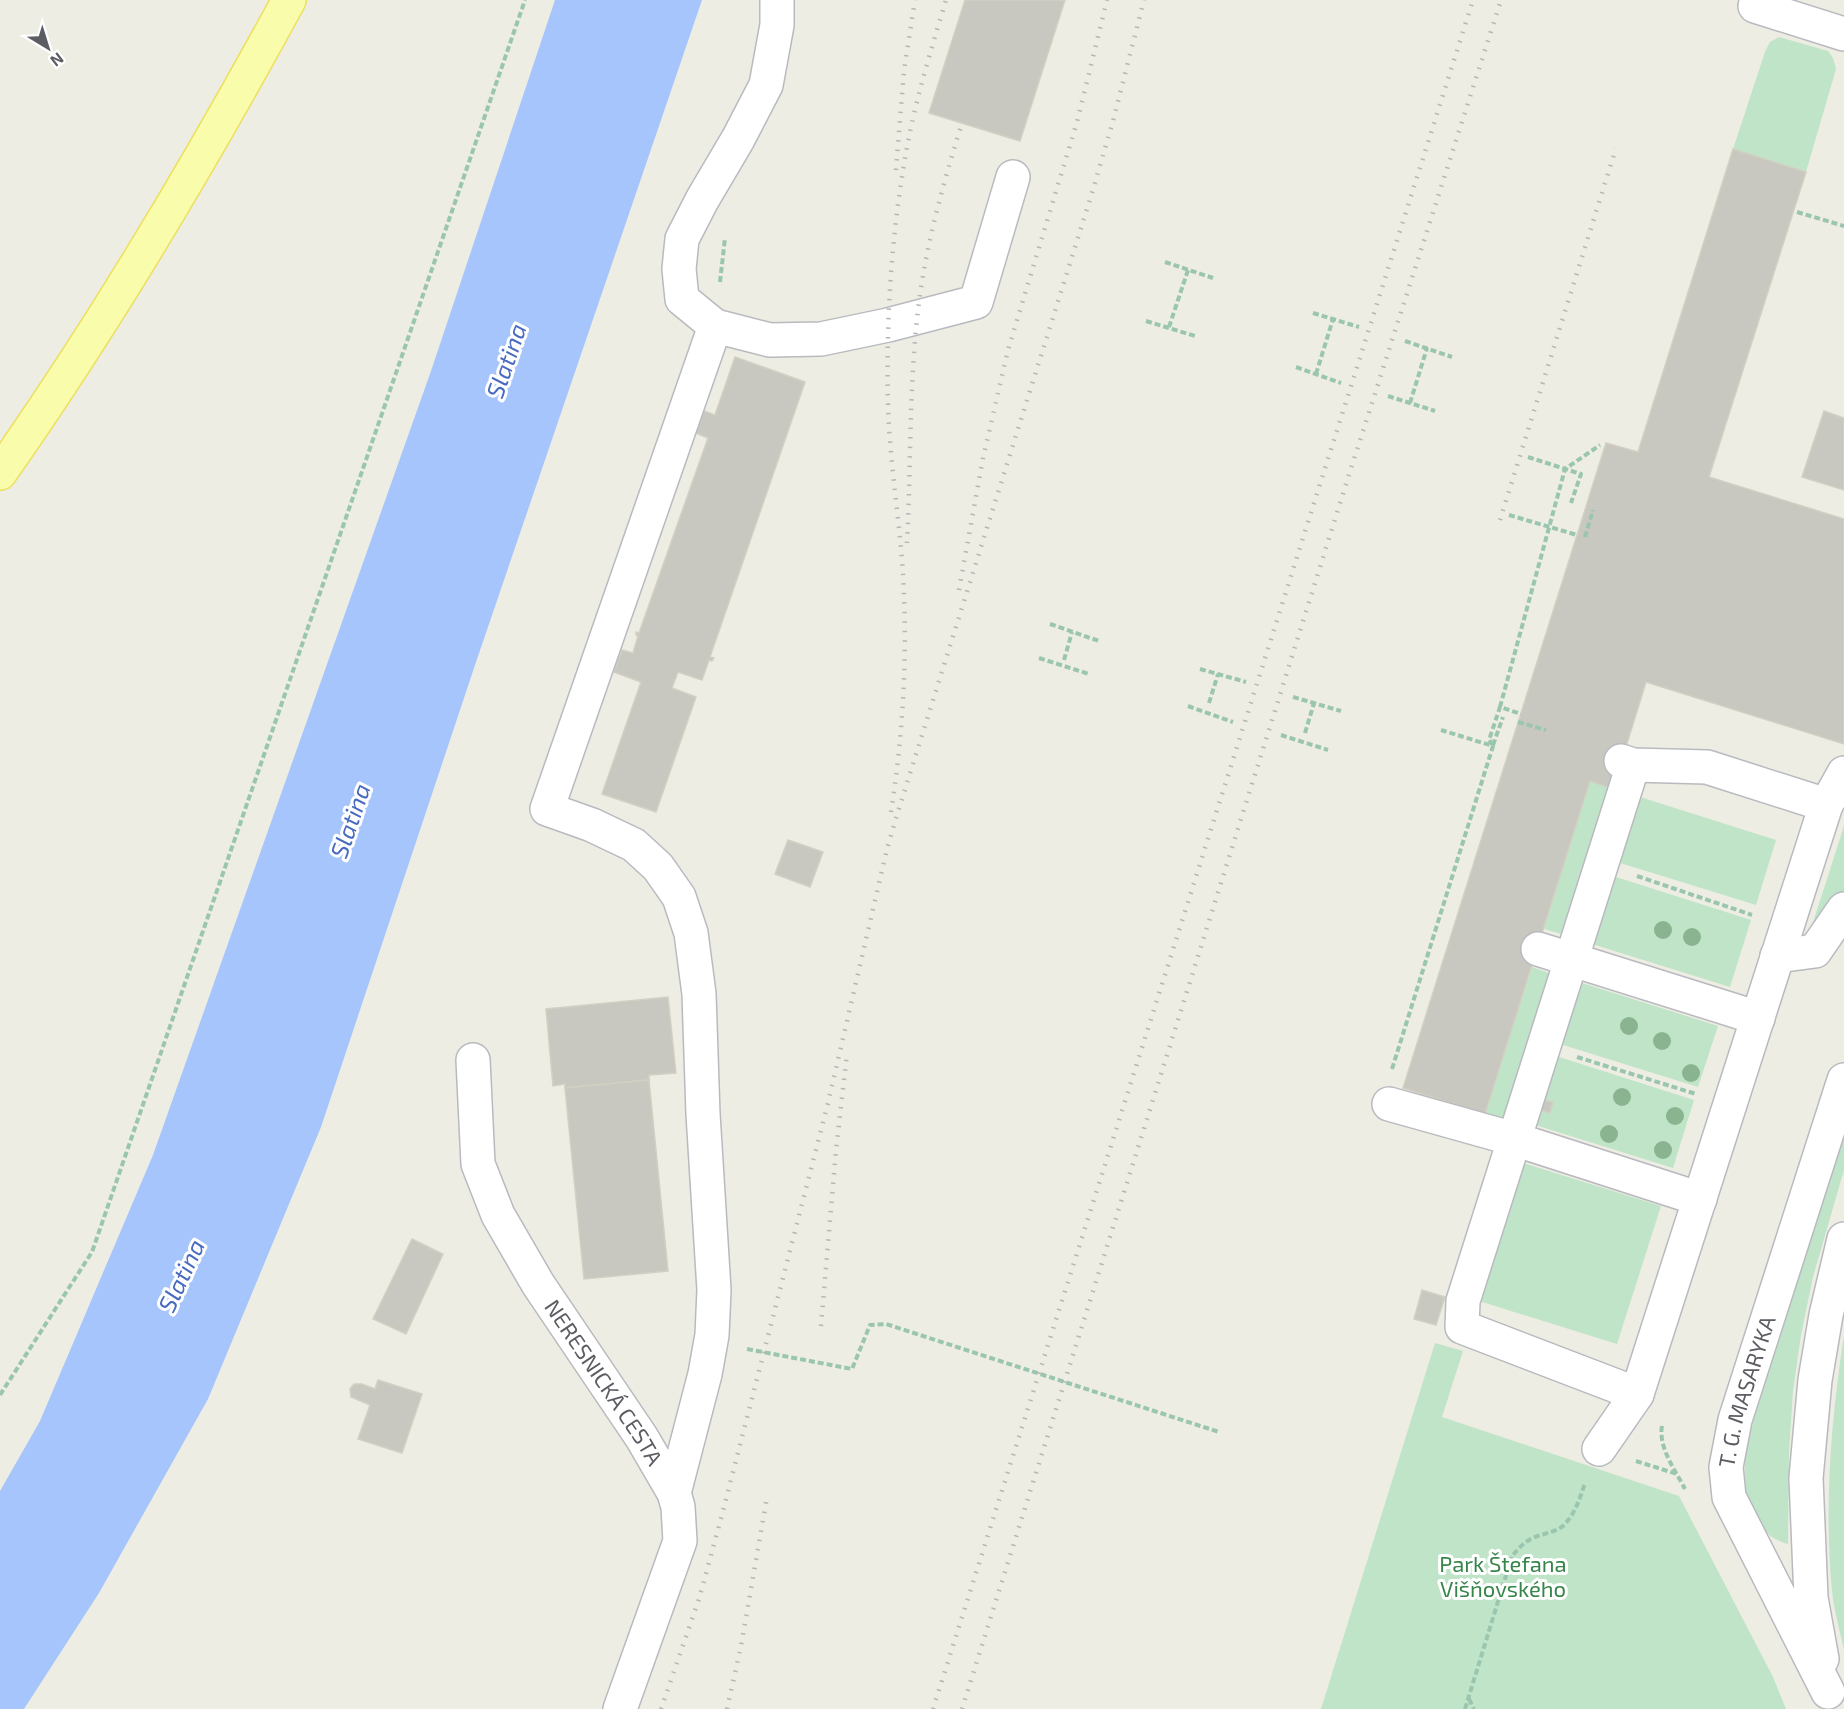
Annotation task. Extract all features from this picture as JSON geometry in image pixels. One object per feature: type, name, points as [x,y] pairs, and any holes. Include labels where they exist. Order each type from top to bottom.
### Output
[{"type":"main road","points":[[0,473],[158,231],[289,0]]},
{"type":"street","points":[[777,0],[777,25],[766,85],[682,239],[679,269],[682,299],[715,326],[770,340],[821,339],[888,325],[976,302],[1013,177]]},
{"type":"street","points":[[1755,6],[1844,34]]},
{"type":"street","points":[[674,1493],[696,1414],[710,1346],[714,1290],[703,1114],[699,994],[691,933],[679,897],[658,867],[634,845],[592,825],[547,809],[715,326]]},
{"type":"street","points":[[1637,1394],[1462,1327],[1463,1301],[1601,864],[1627,763],[1707,767],[1826,805]]},
{"type":"street","points":[[1599,1449],[1637,1394],[1826,805],[1844,772]]},
{"type":"street","points":[[1782,941],[1815,951],[1844,909]]},
{"type":"street","points":[[1538,948],[1758,1018]]},
{"type":"street","name":"NERESNICKÁ CESTA","points":[[473,1060],[478,1164],[498,1215],[538,1284],[642,1438],[674,1493],[678,1507],[680,1541],[621,1709]]},
{"type":"street","name":"T. G. MASARYKA","points":[[1829,1701],[1728,1497],[1726,1467],[1735,1420],[1844,1080]]},
{"type":"street","points":[[1389,1104],[1514,1139],[1700,1199]]},
{"type":"street","name":"T. G. MASARYKA","points":[[1829,1701],[1811,1598],[1806,1478],[1815,1380],[1826,1315],[1844,1239]]},
{"type":"path","points":[[0,1395],[92,1252],[525,0]]},
{"type":"path","points":[[1797,212],[1844,226]]},
{"type":"path","points":[[1165,262],[1213,278]]},
{"type":"path","points":[[1169,327],[1188,270]]},
{"type":"path","points":[[1313,313],[1359,327]]},
{"type":"path","points":[[1316,374],[1333,319]]},
{"type":"path","points":[[1146,321],[1195,336]]},
{"type":"path","points":[[1405,341],[1452,357]]},
{"type":"path","points":[[1410,403],[1427,348]]},
{"type":"path","points":[[1296,367],[1341,382]]},
{"type":"path","points":[[1388,396],[1435,411]]},
{"type":"path","points":[[1493,746],[1489,740],[1565,469],[1600,445]]},
{"type":"path","points":[[1528,457],[1581,474],[1571,503]]},
{"type":"path","points":[[1585,537],[1593,510]]},
{"type":"path","points":[[1509,515],[1577,535]]},
{"type":"path","points":[[1050,624],[1099,641]]},
{"type":"path","points":[[1064,660],[1072,632]]},
{"type":"path","points":[[1039,658],[1089,674]]},
{"type":"path","points":[[1200,669],[1246,682]]},
{"type":"path","points":[[1209,704],[1218,674]]},
{"type":"path","points":[[1293,697],[1341,711]]},
{"type":"path","points":[[1305,733],[1314,704]]},
{"type":"path","points":[[1188,706],[1233,722]]},
{"type":"path","points":[[1500,707],[1521,714]]},
{"type":"path","points":[[1389,1104],[1385,1092],[1503,717]]},
{"type":"path","points":[[1518,722],[1546,730]]},
{"type":"path","points":[[1441,730],[1493,746]]},
{"type":"path","points":[[1281,735],[1328,750]]},
{"type":"path","points":[[1601,864],[1782,941]]},
{"type":"path","points":[[1544,1046],[1731,1106]]},
{"type":"path","points":[[710,1346],[764,1351],[852,1369],[870,1325],[886,1324],[1219,1432]]},
{"type":"path","points":[[1465,1709],[1512,1556],[1533,1538],[1562,1527],[1572,1516],[1599,1449]]},
{"type":"path","points":[[1678,1474],[1684,1489]]},
{"type":"path","points":[[1469,1697],[1474,1709]]},
{"type":"green space","points":[[1779,37],[1828,51],[1836,69],[1806,172],[1733,149],[1765,52],[1770,42]]},
{"type":"green space","points":[[1590,781],[1613,789],[1565,935],[1544,929]]},
{"type":"green space","points":[[1637,796],[1776,840],[1756,905],[1617,862]]},
{"type":"green space","points":[[1844,826],[1844,892],[1814,937],[1809,935]]},
{"type":"green space","points":[[1613,876],[1751,920],[1730,987],[1592,944]]},
{"type":"green space","points":[[1532,967],[1552,974],[1506,1120],[1485,1114]]},
{"type":"green space","points":[[1579,982],[1718,1026],[1698,1087],[1560,1044]]},
{"type":"green space","points":[[1556,1056],[1694,1100],[1673,1168],[1535,1125]]},
{"type":"green space","points":[[1844,1131],[1844,1170],[1813,1277],[1793,1391],[1789,1453],[1788,1544],[1766,1532],[1751,1507],[1745,1481],[1746,1455],[1755,1416]]},
{"type":"green space","points":[[1523,1163],[1661,1206],[1617,1344],[1479,1301]]},
{"type":"green space","points":[[1844,1335],[1844,1650],[1833,1598],[1829,1495],[1832,1431]]},
{"type":"green space","name":"Park Štefana Višňovského","points":[[1435,1343],[1463,1351],[1442,1417],[1679,1496],[1773,1677],[1786,1709],[1321,1709]]},
{"type":"water","name":"Slatina","points":[[555,0],[702,0],[475,665],[321,1127],[208,1399],[99,1593],[24,1709],[0,1709],[0,1491],[40,1421],[153,1155],[431,371]]},
{"type":"building","points":[[965,0],[1065,0],[1020,141],[929,113]]},
{"type":"building","points":[[1733,149],[1806,172],[1709,477],[1844,519],[1844,744],[1646,682],[1613,789],[1590,781],[1485,1114],[1403,1088],[1606,443],[1638,452]]},
{"type":"building","points":[[735,357],[805,382],[710,657],[714,658],[712,661],[709,660],[702,680],[678,672],[672,688],[696,697],[656,812],[602,794],[641,682],[614,672],[622,650],[633,653],[638,636],[636,632],[639,633],[708,438],[696,433],[704,411],[715,415]]},
{"type":"building","points":[[1824,411],[1844,418],[1844,490],[1802,477]]},
{"type":"building","points":[[788,840],[823,852],[810,887],[775,874]]},
{"type":"building","points":[[668,997],[676,1073],[649,1075],[649,1080],[565,1088],[565,1084],[553,1086],[546,1009]]},
{"type":"building","points":[[649,1080],[668,1271],[584,1279],[565,1088]]},
{"type":"building","points":[[1543,1100],[1553,1102],[1550,1113],[1541,1110]]},
{"type":"building","points":[[412,1239],[443,1254],[406,1334],[373,1319]]},
{"type":"building","points":[[1422,1290],[1445,1297],[1436,1325],[1414,1319]]},
{"type":"building","points":[[378,1380],[422,1394],[402,1453],[358,1439],[370,1405],[351,1397],[350,1389],[354,1384],[362,1384],[375,1389]]},
{"type":"railway","points":[[896,170],[904,70],[915,0]]},
{"type":"railway","points":[[891,812],[901,731],[905,650],[903,572],[888,406],[891,279],[901,185],[910,134],[946,0]]},
{"type":"railway","points":[[959,590],[983,458],[1008,350],[1077,122],[1107,0]]},
{"type":"railway","points":[[661,1709],[699,1599],[723,1511],[828,1103],[887,849],[1092,193],[1144,0]]},
{"type":"railway","points":[[933,1709],[1473,0]]},
{"type":"railway","points":[[962,1709],[1347,481],[1501,0]]},
{"type":"railway","points":[[907,543],[913,375],[920,294],[935,220],[962,123]]},
{"type":"railway","points":[[1500,520],[1616,148]]},
{"type":"railway","points":[[821,1326],[836,1150],[847,1054]]},
{"type":"railway","points":[[727,1709],[741,1646],[767,1497]]}]
